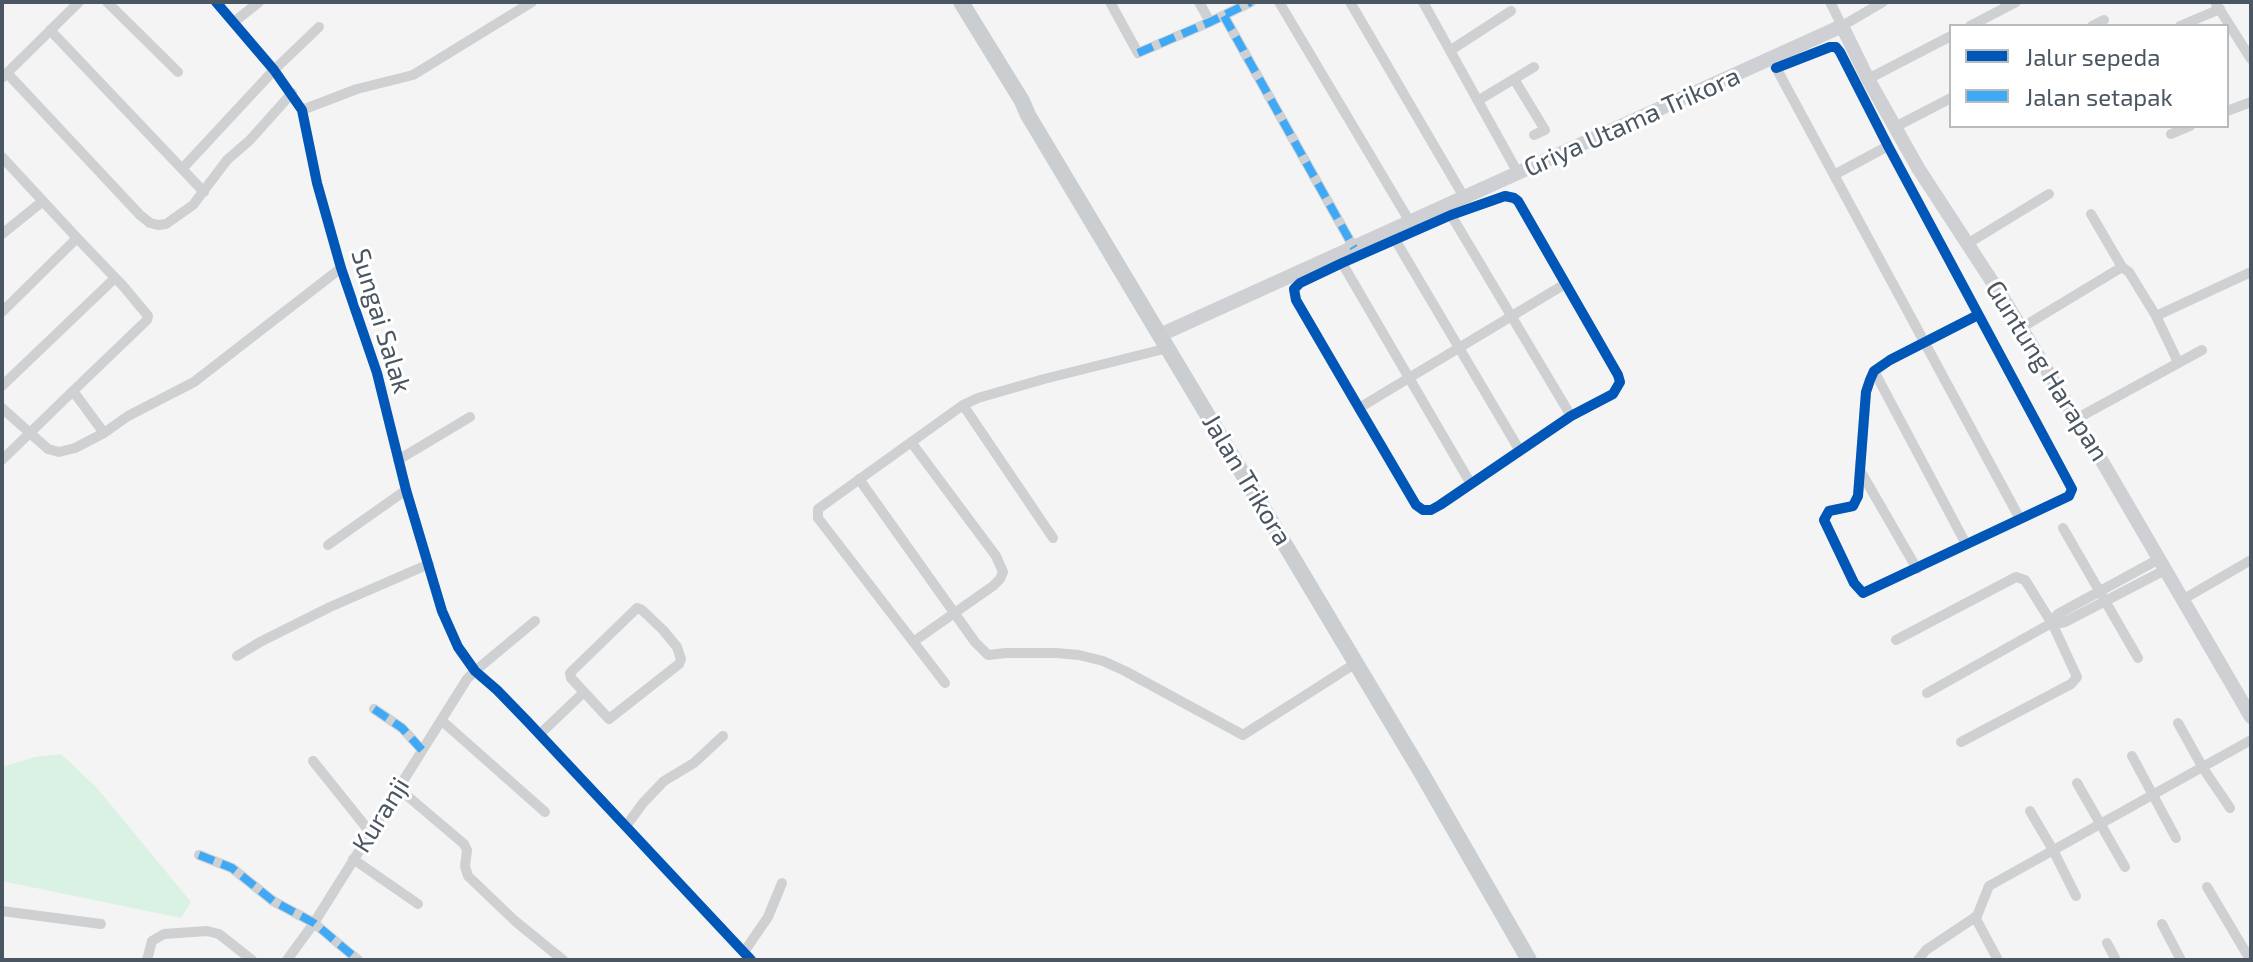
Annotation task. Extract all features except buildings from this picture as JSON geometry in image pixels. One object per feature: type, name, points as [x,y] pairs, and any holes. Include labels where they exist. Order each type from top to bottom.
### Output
[{"type":"main road","name":"Jalan Trikora","points":[[961,2],[1356,663],[1529,960]]},
{"type":"street","points":[[79,2],[4,76],[150,223],[166,224],[193,205],[227,160],[250,140],[292,93]]},
{"type":"street","points":[[107,2],[178,72]]},
{"type":"street","name":"Sungai Salak","points":[[216,2],[274,70],[302,110],[317,183],[341,268],[377,373],[406,490],[442,611],[458,647],[475,671],[540,734],[748,956]]},
{"type":"street","points":[[234,22],[259,2]]},
{"type":"street","points":[[302,110],[357,89],[413,75],[532,2]]},
{"type":"street","points":[[1110,2],[1138,53],[1251,2]]},
{"type":"street","points":[[1199,2],[1210,22]]},
{"type":"street","points":[[1279,2],[1410,222]]},
{"type":"street","points":[[1350,2],[1464,197]]},
{"type":"street","points":[[1423,2],[1518,173]]},
{"type":"street","points":[[1830,2],[1842,26],[1883,2]]},
{"type":"street","points":[[1974,24],[2016,2]]},
{"type":"street","points":[[2184,24],[2217,5],[2229,24]]},
{"type":"street","points":[[1451,50],[1511,11]]},
{"type":"street","points":[[1224,16],[1354,248]]},
{"type":"street","points":[[2096,24],[2104,20]]},
{"type":"street","points":[[2229,24],[2251,59]]},
{"type":"street","name":"Griya Utama Trikora","points":[[1164,341],[1354,248],[1392,235],[1410,222],[1464,197],[1774,63],[1842,26]]},
{"type":"street","name":"Guntung Harapan","points":[[1842,26],[1868,79],[1934,195],[2021,328],[2251,717]]},
{"type":"street","points":[[182,169],[274,70],[319,27]]},
{"type":"street","points":[[50,30],[204,192]]},
{"type":"street","points":[[1868,79],[1949,37]]},
{"type":"street","points":[[1978,315],[1925,343],[1874,371],[1866,392],[1856,502],[1850,507],[1829,511],[1824,520],[1854,583],[1865,594],[2069,496],[2072,487],[1836,47],[1774,63],[1834,175],[1925,343],[2020,519]]},
{"type":"street","points":[[1479,100],[1534,67]]},
{"type":"street","points":[[1514,79],[1545,130],[1534,135]]},
{"type":"street","points":[[1895,127],[1949,99]]},
{"type":"street","points":[[2229,110],[2251,102]]},
{"type":"street","points":[[2171,134],[2185,128]]},
{"type":"street","points":[[1834,175],[1888,146]]},
{"type":"street","points":[[2,157],[147,313],[147,320],[2,460]]},
{"type":"street","points":[[1967,244],[2049,194]]},
{"type":"street","points":[[1505,196],[1514,198],[1620,382],[1613,394],[1571,416],[1431,510],[1420,509],[1416,505],[1293,292],[1300,283],[1392,235],[1451,215],[1505,196]]},
{"type":"street","points":[[2,234],[43,201]]},
{"type":"street","points":[[2091,214],[2156,316],[2178,362]]},
{"type":"street","points":[[1451,215],[1571,416]]},
{"type":"street","points":[[1392,235],[1520,451]]},
{"type":"street","points":[[2,312],[77,238]]},
{"type":"street","points":[[1342,263],[1471,484]]},
{"type":"street","points":[[2021,328],[2122,267]]},
{"type":"street","points":[[2,408],[48,449],[59,452],[75,448],[194,382],[341,268]]},
{"type":"street","points":[[2156,316],[2251,272]]},
{"type":"street","points":[[2,386],[115,278]]},
{"type":"street","points":[[1359,408],[1565,284]]},
{"type":"street","points":[[945,683],[817,516],[818,509],[963,405],[1164,341]]},
{"type":"street","points":[[2076,419],[2202,350]]},
{"type":"street","points":[[1874,371],[1966,544]]},
{"type":"street","points":[[73,391],[104,433]]},
{"type":"street","points":[[963,405],[1053,538]]},
{"type":"street","points":[[398,460],[470,417]]},
{"type":"street","points":[[911,442],[1002,566],[1002,576],[993,586],[913,642]]},
{"type":"street","points":[[1861,472],[1917,569]]},
{"type":"street","points":[[859,479],[975,642],[988,655],[1056,653],[1103,661],[1243,735],[1356,663]]},
{"type":"street","points":[[328,545],[406,490]]},
{"type":"street","points":[[2063,528],[2138,658]]},
{"type":"street","points":[[2182,600],[2251,560]]},
{"type":"street","points":[[237,656],[330,607],[429,564]]},
{"type":"street","points":[[1927,693],[2051,624],[2065,622],[2103,596],[2162,564]]},
{"type":"street","points":[[1896,640],[2016,577],[2025,580],[2077,673],[2076,680],[1961,742]]},
{"type":"street","points":[[637,608],[663,630],[681,653],[679,664],[610,719],[583,693],[570,673],[637,608]]},
{"type":"street","name":"Kuranji","points":[[287,960],[314,923],[475,671],[535,621]]},
{"type":"street","points":[[540,734],[583,693]]},
{"type":"street","points":[[374,709],[402,728],[422,750]]},
{"type":"street","points":[[441,720],[545,812]]},
{"type":"street","points":[[2178,723],[2230,808]]},
{"type":"street","points":[[626,826],[664,781],[694,763],[723,736]]},
{"type":"street","points":[[1918,960],[1930,947],[1975,917],[1989,886],[2251,740]]},
{"type":"street","points":[[2132,756],[2176,838]]},
{"type":"street","points":[[313,761],[370,832]]},
{"type":"street","points":[[2077,783],[2125,867]]},
{"type":"street","points":[[398,788],[464,844],[468,876],[515,921],[563,960]]},
{"type":"street","points":[[2030,811],[2076,896]]},
{"type":"street","points":[[199,855],[232,868],[273,901],[314,923],[358,960]]},
{"type":"street","points":[[353,859],[418,904]]},
{"type":"street","points":[[748,956],[782,883]]},
{"type":"street","points":[[2207,887],[2251,958]]},
{"type":"street","points":[[2,911],[101,924]]},
{"type":"street","points":[[1975,917],[1998,960]]},
{"type":"street","points":[[2162,924],[2181,960]]},
{"type":"street","points":[[147,960],[152,941],[164,934],[207,931],[219,934],[252,960]]},
{"type":"street","points":[[2107,943],[2116,960]]},
{"type":"street","points":[[1930,947],[1938,960]]},
{"type":"green space","points":[[61,754],[97,788],[191,902],[181,918],[2,881],[2,767],[35,757]]},
{"type":"marked path","points":[[1138,53],[1251,2]]},
{"type":"marked path","points":[[1224,16],[1354,248]]},
{"type":"marked path","points":[[374,709],[402,728],[422,750]]},
{"type":"marked path","points":[[199,855],[232,868],[273,901],[314,923],[358,960]]},
{"type":"cycle path","points":[[216,2],[274,70],[302,110],[317,183],[341,268],[377,373],[406,490],[442,611],[458,647],[475,671],[528,722],[751,960]]},
{"type":"cycle path","points":[[1776,68],[1830,47],[1836,47],[1840,52],[2072,489],[2069,496],[1863,593],[1854,583],[1824,520],[1829,511],[1853,506],[1858,496],[1866,392],[1870,380],[1874,371],[1890,360],[1978,315]]},
{"type":"cycle path","points":[[1505,196],[1518,201],[1620,382],[1613,394],[1571,416],[1440,505],[1423,510],[1416,505],[1359,408],[1296,300],[1294,289],[1300,283],[1342,263],[1451,215],[1505,196]]}]
